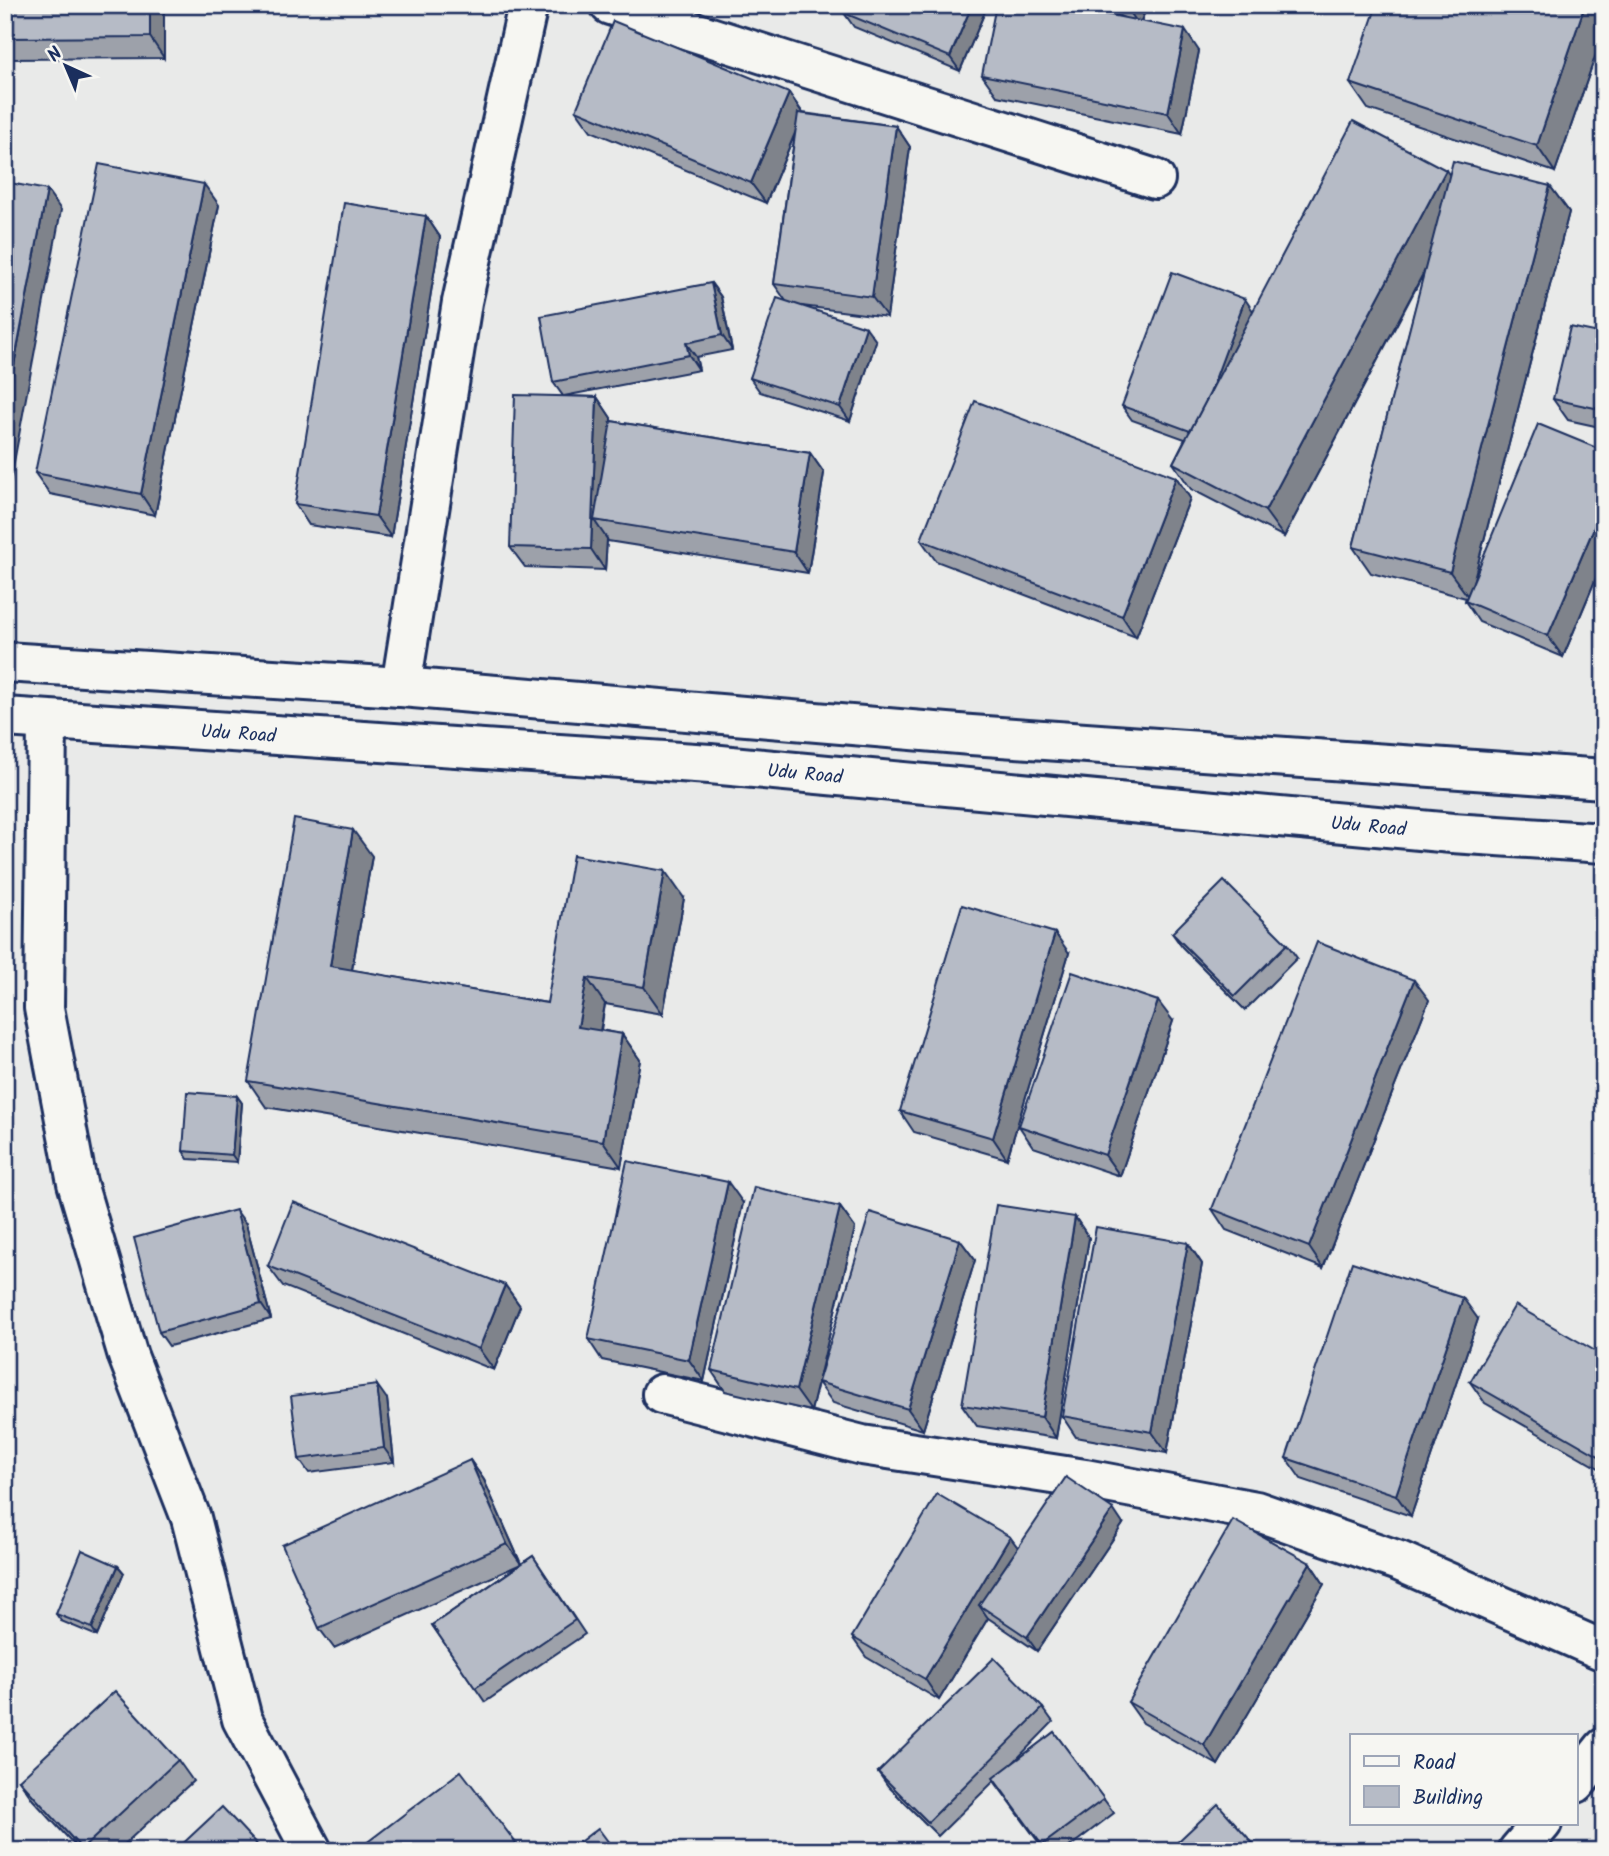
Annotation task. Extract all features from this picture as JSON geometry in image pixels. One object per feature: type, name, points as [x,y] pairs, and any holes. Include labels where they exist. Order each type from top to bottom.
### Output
[{"type":"street","points":[[401,687],[462,302],[528,5]]},
{"type":"street","points":[[610,5],[1155,180]]},
{"type":"street","points":[[5,662],[401,687],[957,734],[1604,779]]},
{"type":"street","name":"Udu Road","points":[[5,717],[710,764],[1452,833],[1604,842]]},
{"type":"street","points":[[47,720],[44,1008],[77,1183],[128,1356],[191,1518],[242,1719],[312,1851]]},
{"type":"street","points":[[663,1394],[862,1445],[1085,1479],[1255,1511],[1399,1561],[1604,1651]]},
{"type":"street","points":[[1578,1780],[1604,1748]]},
{"type":"street","points":[[1518,1851],[1540,1825]]},
{"type":"building","points":[[5,5],[150,5],[150,37],[5,38]]},
{"type":"building","points":[[847,5],[972,5],[950,57],[844,13]]},
{"type":"building","points":[[996,5],[1061,5],[1185,30],[1168,113],[982,75]]},
{"type":"building","points":[[1377,5],[1585,5],[1537,146],[1350,83]]},
{"type":"building","points":[[613,21],[789,93],[751,183],[576,110]]},
{"type":"building","points":[[798,113],[896,126],[872,297],[774,284]]},
{"type":"building","points":[[1353,121],[1446,170],[1265,511],[1173,463]]},
{"type":"building","points":[[1453,161],[1550,186],[1450,572],[1353,547]]},
{"type":"building","points":[[99,164],[204,184],[141,494],[35,473]]},
{"type":"building","points":[[1604,169],[1604,188],[1600,187]]},
{"type":"building","points":[[5,182],[47,190],[5,413]]},
{"type":"building","points":[[344,203],[426,216],[376,516],[295,504]]},
{"type":"building","points":[[1172,272],[1245,299],[1210,393],[1190,431],[1122,406]]},
{"type":"building","points":[[711,283],[722,335],[686,343],[689,355],[553,382],[541,316]]},
{"type":"building","points":[[777,298],[866,327],[840,407],[750,378]]},
{"type":"building","points":[[1570,327],[1604,334],[1604,410],[1553,399]]},
{"type":"building","points":[[515,395],[597,397],[591,549],[510,547]]},
{"type":"building","points":[[975,401],[1176,477],[1122,616],[921,540]]},
{"type":"building","points":[[611,421],[810,453],[794,552],[594,520]]},
{"type":"building","points":[[1538,424],[1604,451],[1604,504],[1548,636],[1465,601]]},
{"type":"building","points":[[294,819],[353,830],[330,966],[547,1003],[573,855],[665,871],[644,987],[587,978],[578,1027],[622,1034],[603,1141],[248,1081]]},
{"type":"building","points":[[1224,881],[1287,944],[1235,996],[1172,933]]},
{"type":"building","points":[[962,905],[1055,933],[993,1138],[900,1111]]},
{"type":"building","points":[[1317,942],[1414,980],[1309,1247],[1212,1209]]},
{"type":"building","points":[[1072,972],[1158,1001],[1105,1155],[1019,1126]]},
{"type":"building","points":[[187,1092],[237,1096],[232,1155],[183,1151]]},
{"type":"building","points":[[627,1161],[728,1182],[689,1360],[588,1339]]},
{"type":"building","points":[[754,1187],[840,1207],[796,1390],[711,1370]]},
{"type":"building","points":[[293,1202],[505,1285],[479,1349],[268,1266]]},
{"type":"building","points":[[996,1205],[1075,1217],[1042,1417],[962,1405]]},
{"type":"building","points":[[236,1210],[261,1304],[159,1332],[134,1238]]},
{"type":"building","points":[[870,1212],[960,1240],[908,1409],[818,1382]]},
{"type":"building","points":[[1096,1227],[1188,1243],[1152,1432],[1062,1416]]},
{"type":"building","points":[[1352,1262],[1463,1298],[1396,1495],[1286,1458]]},
{"type":"building","points":[[1515,1305],[1604,1356],[1604,1459],[1470,1382]]},
{"type":"building","points":[[377,1385],[384,1448],[299,1459],[291,1396]]},
{"type":"building","points":[[470,1460],[507,1544],[319,1628],[282,1545]]},
{"type":"building","points":[[1066,1477],[1113,1509],[1027,1637],[979,1605]]},
{"type":"building","points":[[937,1494],[1010,1537],[925,1679],[852,1637]]},
{"type":"building","points":[[1233,1520],[1310,1563],[1204,1745],[1128,1702]]},
{"type":"building","points":[[82,1550],[118,1566],[92,1628],[56,1614]]},
{"type":"building","points":[[533,1556],[575,1620],[475,1688],[432,1625]]},
{"type":"building","points":[[994,1658],[1043,1708],[928,1822],[878,1772]]},
{"type":"building","points":[[115,1691],[178,1760],[82,1849],[19,1780]]},
{"type":"building","points":[[1054,1732],[1104,1799],[1042,1845],[993,1778]]},
{"type":"building","points":[[461,1771],[519,1847],[514,1851],[370,1851],[365,1844]]},
{"type":"building","points":[[1218,1804],[1260,1851],[1168,1851]]},
{"type":"building","points":[[222,1807],[263,1851],[175,1851]]},
{"type":"building","points":[[598,1828],[615,1851],[568,1851]]}]
